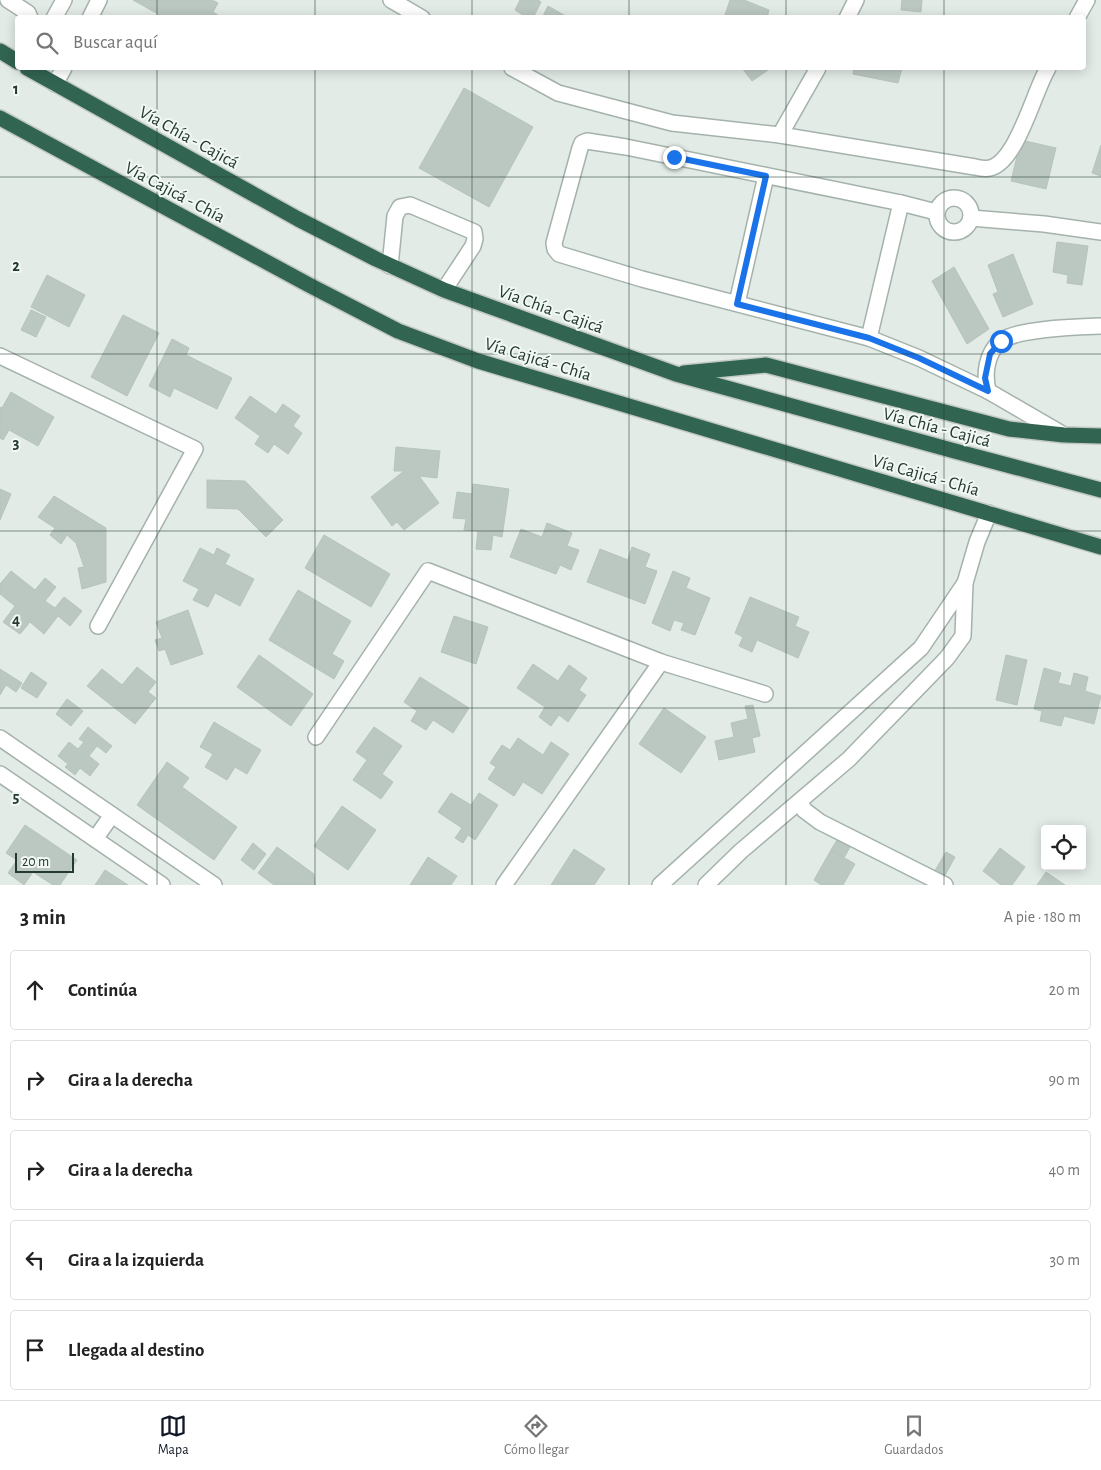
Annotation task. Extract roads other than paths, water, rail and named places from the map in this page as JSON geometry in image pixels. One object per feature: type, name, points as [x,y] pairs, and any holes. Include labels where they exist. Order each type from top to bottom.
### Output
[{"type":"highway","points":[[0,51],[15,60]]},
{"type":"highway","name":"Vía Chía - Cajicá","points":[[30,70],[298,219],[390,266],[444,290],[676,374],[985,460],[1101,490]]},
{"type":"highway","name":"Vía Cajicá - Chía","points":[[0,118],[309,285],[398,330],[478,361],[1101,547]]},
{"type":"highway","points":[[676,374],[766,365],[1009,429],[1064,435],[1101,436]]},
{"type":"street","points":[[8,0],[29,15]]},
{"type":"street","points":[[56,15],[64,0]]},
{"type":"street","points":[[92,15],[99,0]]},
{"type":"street","points":[[391,0],[417,15]]},
{"type":"street","points":[[848,15],[856,0]]},
{"type":"street","points":[[1079,15],[1088,0]]},
{"type":"street","points":[[55,84],[63,70]]},
{"type":"street","points":[[516,70],[558,93],[672,123],[780,135],[975,168],[991,168],[1002,161],[1013,148],[1047,70]]},
{"type":"street","points":[[780,135],[817,70]]},
{"type":"street","points":[[936,212],[901,203],[587,141],[582,143],[580,148],[554,243],[555,249],[559,254],[642,279],[869,338],[919,358],[988,391],[1064,435]]},
{"type":"street","points":[[737,304],[766,176]]},
{"type":"street","points":[[948,198],[956,198],[965,201],[970,209],[971,218],[966,227],[956,232],[951,232],[946,231],[938,223],[936,212],[940,204],[948,198]]},
{"type":"street","points":[[869,338],[901,203]]},
{"type":"street","points":[[390,266],[395,216],[400,207],[410,205],[474,232],[473,246],[444,290]]},
{"type":"street","points":[[971,218],[1044,224],[1101,232]]},
{"type":"street","points":[[988,391],[985,378],[990,354],[1001,341],[1016,334],[1063,327],[1101,326]]},
{"type":"street","points":[[0,356],[196,449],[98,626]]},
{"type":"street","points":[[706,885],[741,852],[849,759],[947,658],[963,636],[966,583],[977,542],[989,513]]},
{"type":"street","points":[[316,737],[428,571],[661,662],[765,694]]},
{"type":"street","points":[[660,885],[921,648],[966,583]]},
{"type":"street","points":[[504,885],[661,662]]},
{"type":"street","points":[[0,738],[214,885]]},
{"type":"street","points":[[1,776],[162,885]]},
{"type":"street","points":[[800,801],[804,810],[820,822],[946,885]]},
{"type":"street","points":[[95,839],[112,814]]}]
